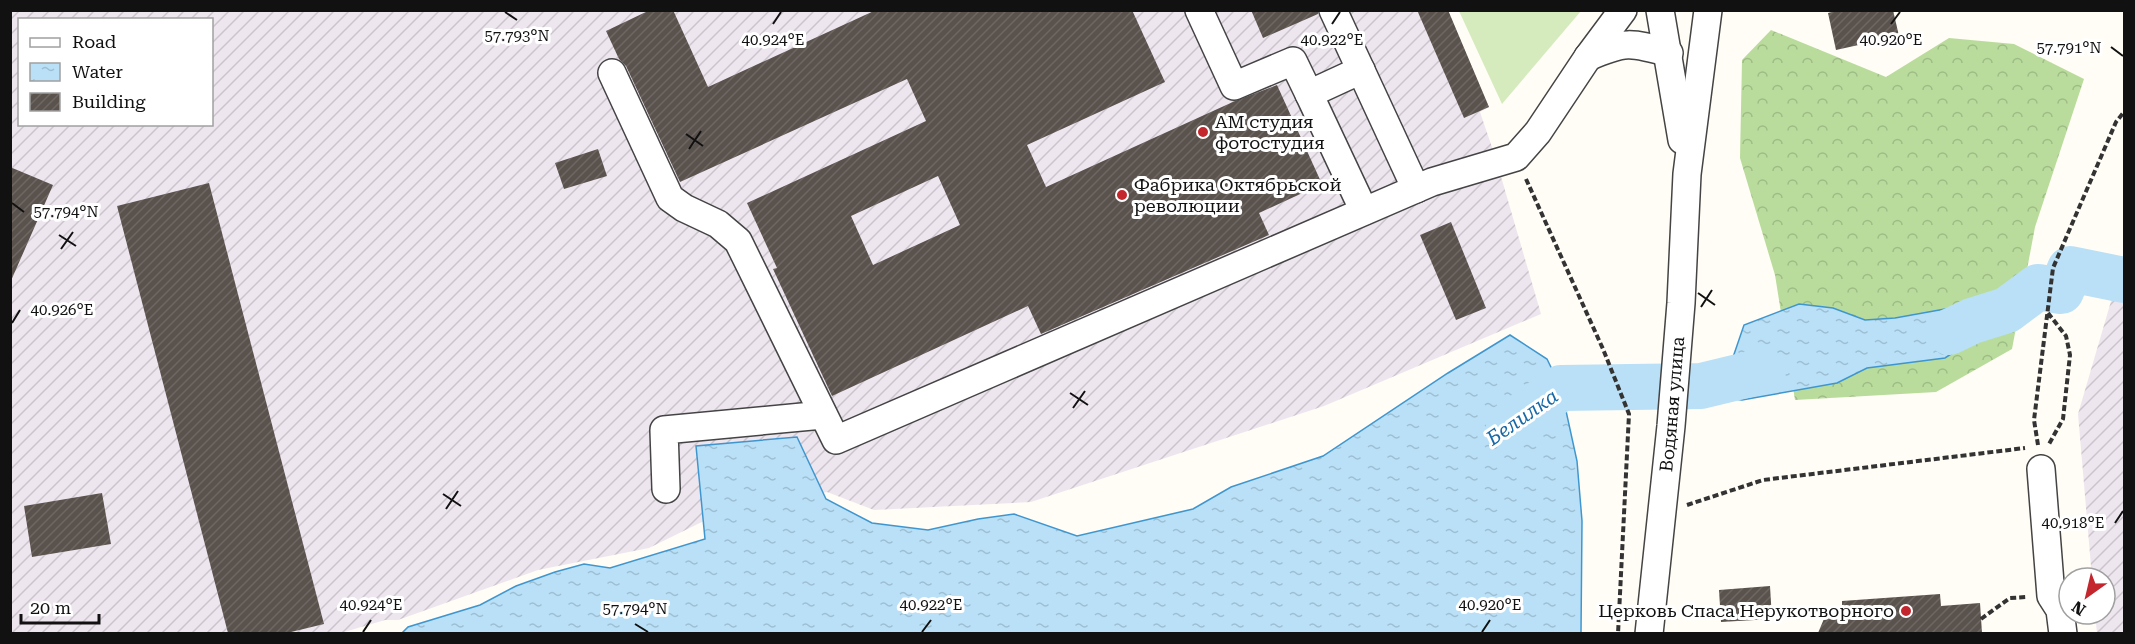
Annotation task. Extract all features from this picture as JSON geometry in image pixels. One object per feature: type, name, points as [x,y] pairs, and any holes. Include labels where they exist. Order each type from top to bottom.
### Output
[{"type":"street","points":[[1200,10],[1234,86],[1293,61],[1364,211]]},
{"type":"street","points":[[1334,10],[1416,189]]},
{"type":"street","points":[[612,73],[670,198],[684,208],[718,224],[738,241],[836,440],[1432,182],[1516,157],[1538,132],[1588,57],[1623,10]]},
{"type":"street","points":[[1660,10],[1669,52],[1687,174]]},
{"type":"street","points":[[1687,174],[1708,10]]},
{"type":"street","points":[[1588,57],[1615,45],[1638,44],[1669,52]]},
{"type":"street","points":[[1309,94],[1361,70]]},
{"type":"street","name":"Водяная улица","points":[[1649,633],[1671,426],[1681,303],[1687,174]]},
{"type":"street","points":[[666,489],[663,430],[823,415]]},
{"type":"street","points":[[2035,455],[2057,606]]},
{"type":"path","points":[[2037,441],[2034,420],[2053,268],[2116,122],[2124,112]]},
{"type":"path","points":[[1516,157],[1603,349],[1629,414],[1617,633]]},
{"type":"path","points":[[1662,507],[1691,504],[1763,480],[2035,455],[2048,445],[2063,419],[2070,355],[2066,336],[2048,313]]},
{"type":"path","points":[[1981,619],[2010,598],[2057,613]]},
{"type":"shaded area","points":[[10,11],[1448,11],[1489,107],[1480,112],[1541,314],[1324,406],[1031,502],[874,510],[827,492],[712,517],[649,548],[538,570],[398,620],[385,620],[341,633],[11,633]]},
{"type":"shaded area","points":[[2114,291],[2124,293],[2124,633],[2097,633],[2096,626],[2117,626],[2117,566],[2091,566],[2078,414]]},
{"type":"green space","points":[[1459,11],[1581,11],[1502,104]]},
{"type":"green space","points":[[1771,30],[1886,77],[1949,38],[2014,44],[2084,79],[2035,227],[2012,349],[1936,392],[1795,400],[1775,275],[1740,158],[1742,60]]},
{"type":"water","points":[[2089,258],[2124,267],[2124,293],[2114,291],[2070,269]]},
{"type":"water","points":[[1799,304],[1833,308],[1865,320],[1895,318],[1956,307],[2007,310],[1965,345],[1945,358],[1867,368],[1837,383],[1742,400],[1703,395],[1701,386],[1730,366],[1744,325]]},
{"type":"water","points":[[1510,335],[1547,359],[1561,388],[1577,461],[1582,521],[1581,633],[402,633],[408,627],[480,605],[516,586],[555,572],[584,564],[610,568],[705,539],[696,446],[797,437],[826,499],[872,523],[928,530],[1014,514],[1077,536],[1193,509],[1231,487],[1323,456]]},
{"type":"building","name":"Фабрика Октябрьской революции","points":[[650,10],[673,10],[708,87],[876,10],[1132,10],[1165,82],[1027,145],[1046,187],[1235,101],[1277,85],[1322,184],[1259,213],[1269,235],[1041,334],[1028,306],[832,396],[773,269],[777,268],[747,203],[926,121],[907,79],[680,182],[626,66],[619,59],[606,31]],"holes":[[[938,176],[960,225],[873,265],[851,216]]]},
{"type":"building","points":[[1251,10],[1318,10],[1318,14],[1263,38]]},
{"type":"building","points":[[1417,10],[1448,10],[1489,107],[1464,118]]},
{"type":"building","points":[[1840,10],[1893,10],[1899,36],[1836,50],[1828,13]]},
{"type":"building","points":[[598,149],[607,176],[564,189],[555,163]]},
{"type":"building","points":[[10,167],[53,185],[10,283]]},
{"type":"building","points":[[209,183],[324,624],[287,633],[228,633],[117,206]]},
{"type":"building","points":[[1451,222],[1486,308],[1456,320],[1420,235]]},
{"type":"building","points":[[102,493],[111,544],[32,557],[24,506]]},
{"type":"building","points":[[1770,586],[1772,619],[1721,622],[1719,590]]},
{"type":"building","name":"Церковь Спаса Нерукотворного","points":[[1940,594],[1941,606],[1980,603],[1982,633],[1818,633],[1826,614],[1842,605],[1842,601]]},
{"type":"waterway","name":"Белилка","points":[[1949,332],[1972,321],[2007,310],[2038,287],[2061,291],[2070,269],[2124,280]]},
{"type":"waterway","name":"Белилка","points":[[1509,425],[1561,388],[1701,386],[1763,371]]},
{"type":"place","name":"АМ студия фотостудия","points":[[1203,132]]},
{"type":"place","name":"Фабрика Октябрьской революции","points":[[1122,195]]},
{"type":"place","name":"Церковь Спаса Нерукотворного","points":[[1906,611]]}]
